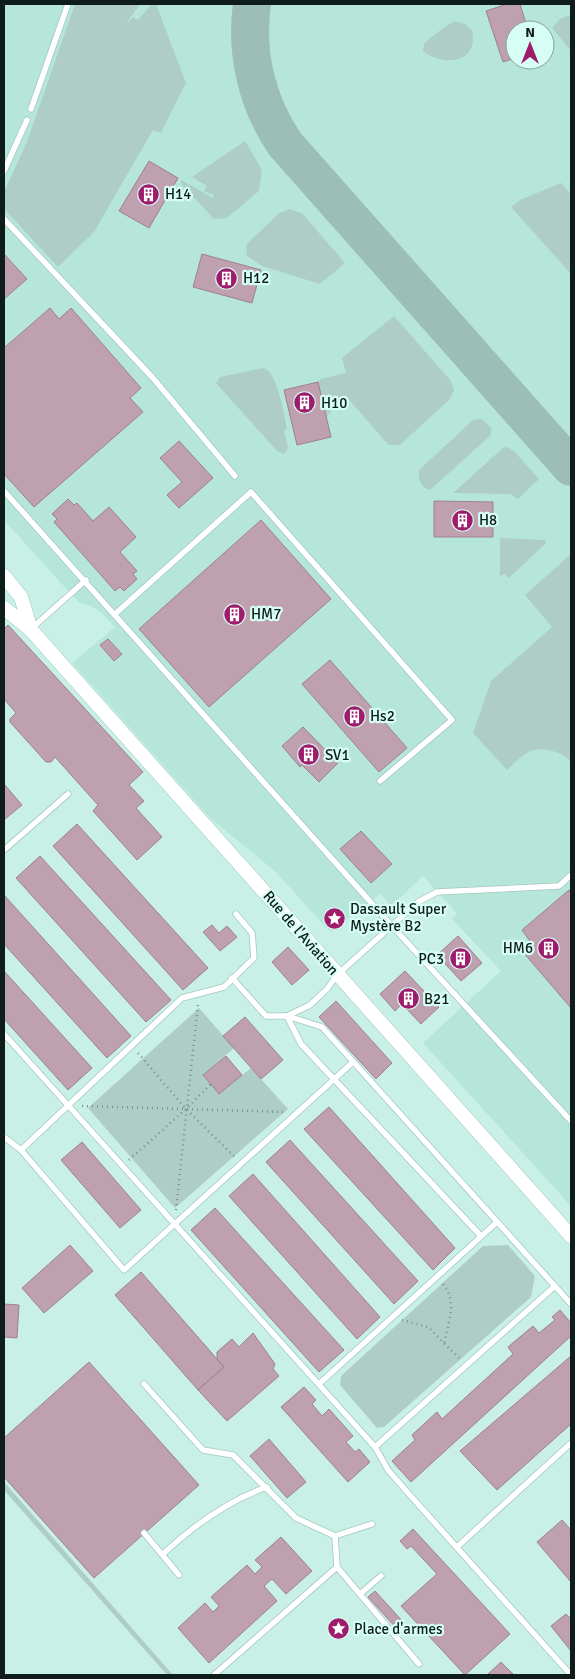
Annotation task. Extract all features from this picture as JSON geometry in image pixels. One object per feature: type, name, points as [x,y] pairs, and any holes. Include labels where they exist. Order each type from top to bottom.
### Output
[{"type":"street","name":"Rue de l'Aviation","points":[[4,576],[21,597],[31,630]]},
{"type":"street","name":"Rue de l'Aviation","points":[[4,608],[31,630],[571,1236]]},
{"type":"lane","points":[[32,109],[68,4]]},
{"type":"lane","points":[[4,171],[27,120]]},
{"type":"lane","points":[[4,219],[153,378],[235,476]]},
{"type":"lane","points":[[4,491],[86,580],[392,926],[571,1121]]},
{"type":"lane","points":[[115,614],[251,492],[452,720],[380,781]]},
{"type":"lane","points":[[31,630],[86,580]]},
{"type":"lane","points":[[4,850],[68,794]]},
{"type":"lane","points":[[287,1016],[310,1005],[327,989],[337,975],[418,902],[436,892],[559,886],[571,875]]},
{"type":"lane","points":[[21,1150],[182,998],[224,987],[254,958],[252,933],[236,914]]},
{"type":"lane","points":[[232,978],[266,1016],[287,1016],[322,1027],[571,1304]]},
{"type":"lane","points":[[287,1016],[300,1044],[481,1236]]},
{"type":"lane","points":[[4,1034],[376,1447],[388,1470],[571,1675]]},
{"type":"lane","points":[[4,1137],[21,1150],[124,1270],[353,1062]]},
{"type":"lane","points":[[319,1384],[498,1222]]},
{"type":"lane","points":[[376,1447],[555,1286]]},
{"type":"lane","points":[[144,1384],[203,1450],[233,1455],[296,1518],[334,1536],[372,1524]]},
{"type":"lane","points":[[457,1547],[571,1443]]},
{"type":"lane","points":[[163,1554],[194,1526],[221,1509],[267,1487]]},
{"type":"lane","points":[[144,1533],[179,1575]]},
{"type":"lane","points":[[334,1536],[337,1567],[419,1664]]},
{"type":"lane","points":[[214,1675],[337,1567]]},
{"type":"lane","points":[[360,1594],[381,1576]]},
{"type":"path","points":[[174,1224],[199,993]]},
{"type":"path","points":[[132,1045],[186,1109],[241,1163]]},
{"type":"path","points":[[122,1166],[211,1084]]},
{"type":"path","points":[[68,1106],[296,1113]]},
{"type":"path","points":[[437,1276],[448,1289],[451,1298],[451,1311],[444,1344]]},
{"type":"path","points":[[396,1313],[404,1322],[428,1327],[466,1365]]},
{"type":"shaded area","points":[[4,4],[571,4],[571,1206],[423,1043],[501,971],[452,919],[457,914],[423,876],[391,906],[381,894],[330,932],[275,871],[211,819],[72,663],[115,627],[101,612],[89,605],[79,603],[4,520]]},
{"type":"shaded area","points":[[75,4],[140,4],[126,24],[133,17],[138,20],[152,4],[156,4],[186,83],[161,133],[153,130],[94,232],[58,267],[5,210],[4,192],[27,142]]},
{"type":"shaded area","points":[[571,15],[571,51],[555,32],[555,25],[560,19]]},
{"type":"shaded area","points":[[455,21],[465,24],[472,30],[473,41],[470,50],[465,56],[458,59],[440,59],[423,51],[424,44],[427,41]]},
{"type":"shaded area","points":[[245,141],[262,170],[259,191],[227,218],[214,219],[181,184],[181,180],[213,198],[214,195],[204,191],[207,186],[192,177]]},
{"type":"shaded area","points":[[561,183],[571,194],[571,274],[511,207],[520,200]]},
{"type":"shaded area","points":[[290,209],[302,213],[345,263],[320,284],[262,266],[247,256],[246,246],[249,242],[279,213]]},
{"type":"shaded area","points":[[394,316],[451,381],[454,390],[450,399],[400,445],[389,445],[345,395],[326,417],[318,382],[321,379],[346,373],[342,358]]},
{"type":"shaded area","points":[[263,368],[272,376],[282,404],[287,429],[284,431],[288,448],[284,454],[277,451],[216,383],[220,377]]},
{"type":"shaded area","points":[[482,419],[491,428],[491,435],[430,490],[424,487],[419,479],[419,470],[473,420]]},
{"type":"shaded area","points":[[507,447],[514,451],[539,479],[518,499],[511,494],[453,493],[503,448]]},
{"type":"shaded area","points":[[500,538],[545,540],[546,543],[509,578],[504,574],[500,576]]},
{"type":"shaded area","points":[[571,554],[571,762],[563,755],[540,749],[530,751],[507,770],[473,733],[491,681],[552,627],[525,595]]},
{"type":"shaded area","points":[[199,1008],[234,1048],[203,1075],[219,1094],[251,1068],[288,1109],[175,1208],[88,1108]]},
{"type":"shaded area","points":[[508,1245],[535,1276],[531,1297],[384,1427],[377,1428],[340,1385],[341,1376],[483,1246]]},
{"type":"shaded area","points":[[4,1482],[173,1675],[167,1675],[4,1490]]},
{"type":"building","points":[[507,4],[520,4],[525,20],[505,20],[505,61],[503,62],[486,11]]},
{"type":"building","name":"H14","points":[[149,161],[178,178],[149,228],[119,211]]},
{"type":"building","points":[[4,254],[27,279],[4,299]]},
{"type":"building","name":"H12","points":[[202,254],[261,270],[252,303],[193,287]]},
{"type":"building","points":[[50,308],[59,319],[71,308],[141,388],[130,398],[143,412],[34,507],[4,474],[4,348]]},
{"type":"building","name":"H10","points":[[318,382],[331,437],[297,445],[284,390]]},
{"type":"building","points":[[179,441],[213,478],[179,508],[167,495],[182,482],[160,458]]},
{"type":"building","points":[[68,499],[74,505],[77,503],[93,521],[109,507],[136,537],[120,552],[137,571],[133,574],[137,579],[124,591],[120,587],[115,591],[54,522],[57,519],[52,514]]},
{"type":"building","name":"H8","points":[[434,501],[493,502],[493,537],[434,537]]},
{"type":"building","name":"HM7","points":[[261,520],[331,599],[209,707],[139,629]]},
{"type":"building","points":[[8,625],[143,772],[129,785],[144,801],[136,808],[162,837],[137,860],[93,811],[98,805],[55,757],[51,762],[46,762],[10,722],[10,719],[16,713],[4,699],[4,629]]},
{"type":"building","points":[[108,639],[122,654],[114,661],[100,645]]},
{"type":"building","name":"Hs2","points":[[330,660],[407,748],[379,772],[302,684]]},
{"type":"building","name":"SV1","points":[[303,727],[338,763],[319,782],[302,765],[300,767],[282,746]]},
{"type":"building","points":[[4,784],[22,805],[5,819],[4,818]]},
{"type":"building","points":[[77,824],[208,968],[183,990],[53,846]]},
{"type":"building","points":[[361,831],[392,864],[371,883],[340,849]]},
{"type":"building","points":[[40,856],[171,1000],[146,1022],[16,878]]},
{"type":"building","name":"HM6","points":[[569,890],[571,893],[571,1008],[523,952],[532,944],[522,930]]},
{"type":"building","points":[[4,895],[131,1036],[107,1058],[4,944]]},
{"type":"building","points":[[212,925],[219,933],[227,926],[237,937],[220,951],[203,932]]},
{"type":"building","name":"PC3","points":[[458,936],[482,963],[461,981],[437,955]]},
{"type":"building","points":[[288,947],[309,970],[292,985],[272,962]]},
{"type":"building","points":[[4,971],[92,1068],[68,1090],[4,1019]]},
{"type":"building","name":"B21","points":[[405,971],[439,1007],[421,1024],[402,1004],[395,1011],[380,994]]},
{"type":"building","points":[[336,1001],[392,1063],[376,1079],[319,1017]]},
{"type":"building","points":[[245,1017],[283,1060],[261,1079],[223,1036]]},
{"type":"building","points":[[226,1056],[242,1075],[219,1094],[203,1075]]},
{"type":"building","points":[[329,1107],[455,1248],[433,1270],[304,1129]]},
{"type":"building","points":[[290,1140],[418,1281],[394,1304],[266,1162]]},
{"type":"building","points":[[82,1142],[141,1210],[120,1228],[61,1160]]},
{"type":"building","points":[[253,1174],[380,1317],[357,1339],[229,1196]]},
{"type":"building","points":[[215,1208],[344,1350],[319,1372],[191,1230]]},
{"type":"building","points":[[70,1245],[93,1271],[44,1313],[22,1288]]},
{"type":"building","points":[[141,1272],[224,1367],[198,1390],[115,1295]]},
{"type":"building","points":[[4,1304],[19,1305],[17,1338],[4,1337]]},
{"type":"building","points":[[560,1310],[571,1323],[571,1336],[411,1482],[392,1461],[415,1440],[412,1435],[437,1412],[442,1419],[513,1354],[508,1347],[533,1326],[539,1333],[555,1320],[552,1317]]},
{"type":"building","points":[[253,1333],[275,1364],[273,1369],[279,1376],[227,1421],[198,1390],[224,1367],[217,1359],[217,1352],[232,1339],[239,1347]]},
{"type":"building","points":[[571,1356],[571,1424],[497,1490],[460,1451]]},
{"type":"building","points":[[89,1362],[199,1485],[94,1578],[4,1477],[4,1438]]},
{"type":"building","points":[[304,1387],[316,1400],[312,1404],[322,1416],[329,1409],[353,1436],[346,1442],[355,1452],[359,1449],[370,1462],[348,1482],[281,1407]]},
{"type":"building","points":[[269,1439],[306,1482],[287,1498],[250,1456]]},
{"type":"building","points":[[562,1520],[571,1530],[571,1582],[537,1542]]},
{"type":"building","points":[[413,1529],[510,1634],[465,1675],[401,1606],[437,1574],[411,1546],[407,1549],[400,1541]]},
{"type":"building","points":[[281,1537],[312,1571],[286,1594],[272,1579],[264,1586],[277,1601],[209,1663],[178,1628],[205,1603],[213,1612],[219,1606],[211,1597],[247,1565],[255,1574],[262,1567],[255,1560]]},
{"type":"building","points":[[375,1591],[405,1624],[398,1630],[368,1597]]},
{"type":"building","points":[[566,1614],[571,1619],[571,1651],[551,1626]]},
{"type":"building","points":[[501,1662],[514,1675],[487,1675]]},
{"type":"taxiway","points":[[252,4],[250,41],[255,77],[267,112],[285,144],[571,467]]},
{"type":"place","name":"H14","points":[[149,194]]},
{"type":"place","name":"H12","points":[[227,278]]},
{"type":"place","name":"H10","points":[[305,403]]},
{"type":"place","name":"H8","points":[[463,520]]},
{"type":"place","name":"HM7","points":[[235,614]]},
{"type":"place","name":"Hs2","points":[[354,716]]},
{"type":"place","name":"SV1","points":[[309,755]]},
{"type":"place","name":"Dassault Super Mystère B2","points":[[334,918]]},
{"type":"place","name":"HM6","points":[[549,948]]},
{"type":"place","name":"PC3","points":[[460,959]]},
{"type":"place","name":"B21","points":[[408,999]]},
{"type":"place","name":"Place d'armes","points":[[338,1629]]}]
